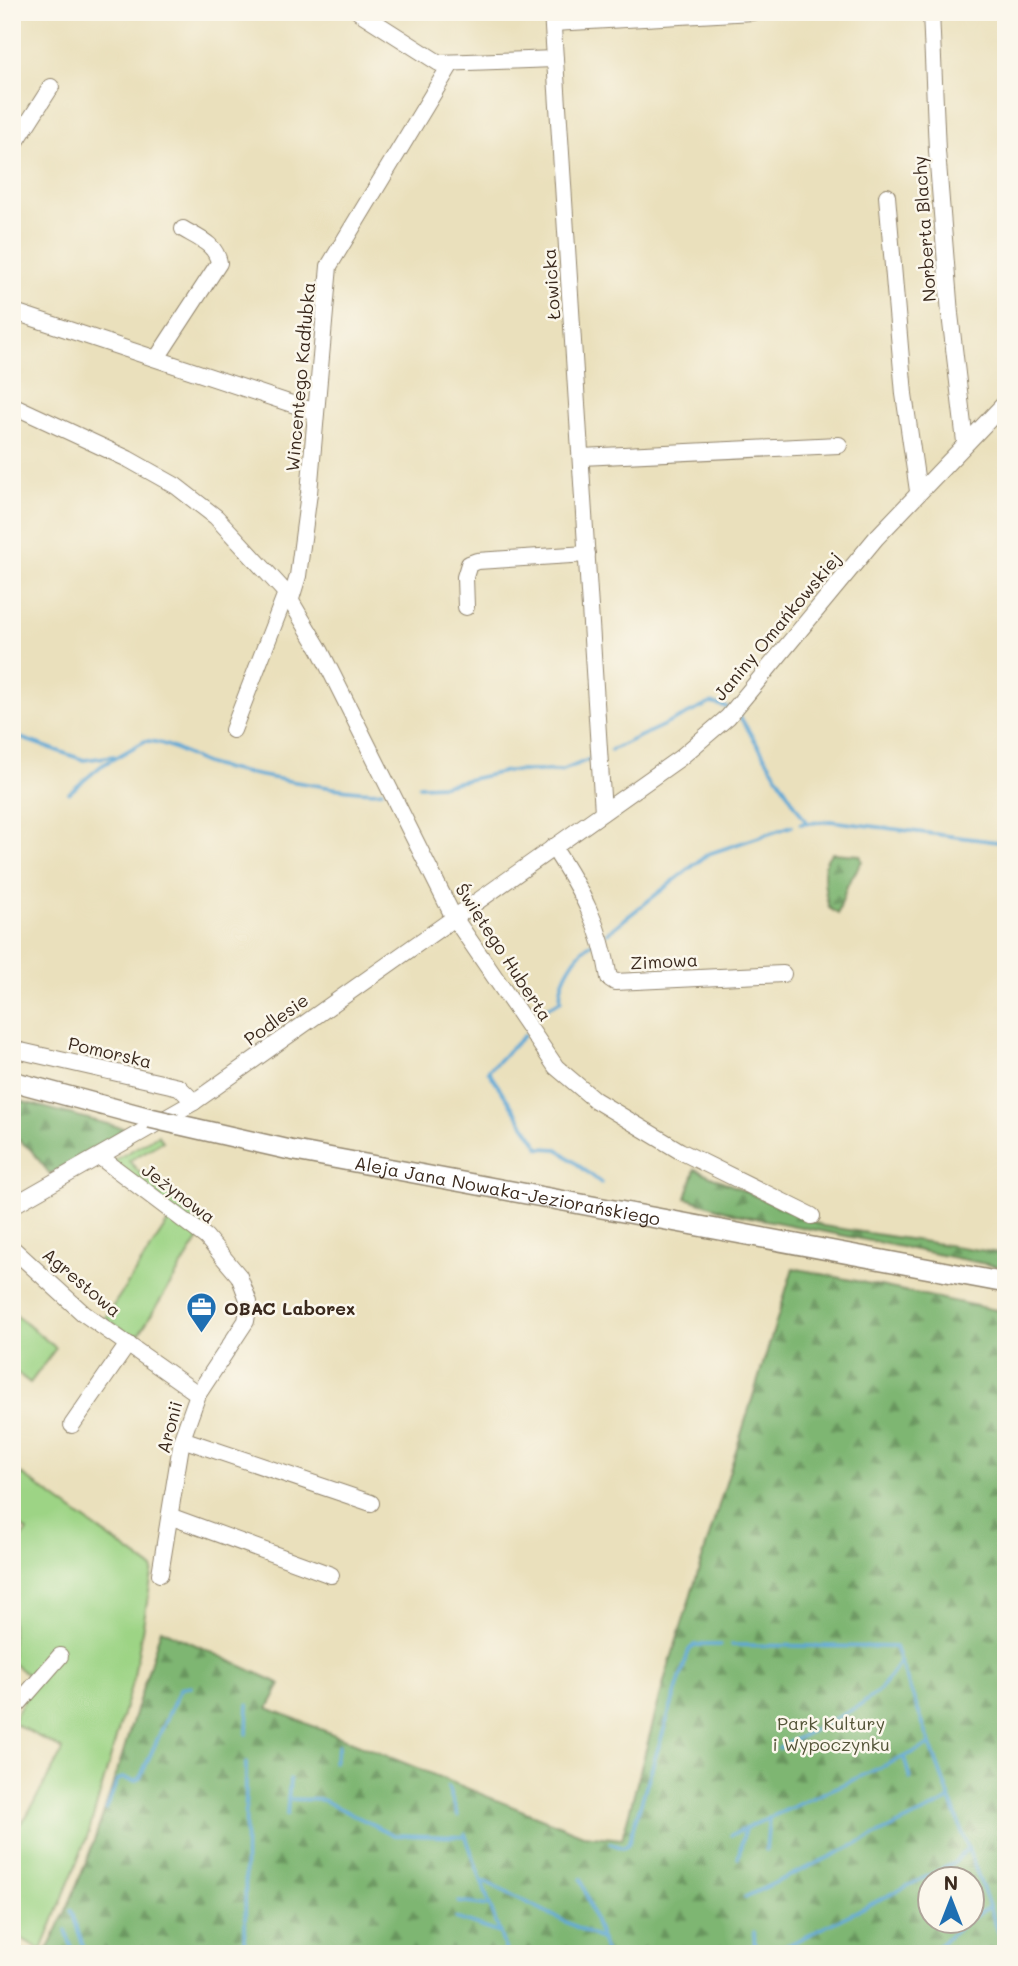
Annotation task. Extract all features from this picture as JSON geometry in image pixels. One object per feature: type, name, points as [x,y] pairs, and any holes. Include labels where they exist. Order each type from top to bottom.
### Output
[{"type":"main road","name":"Aleja Jana Nowaka-Jeziorańskiego","points":[[12,1081],[150,1118],[303,1152],[915,1263],[1006,1283]]},
{"type":"street","points":[[359,12],[439,63],[555,60]]},
{"type":"street","points":[[553,18],[753,12]]},
{"type":"street","name":"Norberta Blachy","points":[[931,12],[937,151],[950,314],[965,442]]},
{"type":"street","name":"Łowicka","points":[[553,18],[603,812]]},
{"type":"street","name":"Wincentego Kadłubka","points":[[289,596],[300,562],[317,412],[329,265],[451,64]]},
{"type":"street","points":[[12,148],[51,87]]},
{"type":"street","points":[[887,196],[904,394],[918,491]]},
{"type":"street","points":[[157,358],[219,263],[217,253],[212,247],[183,229]]},
{"type":"street","points":[[12,311],[317,412]]},
{"type":"street","name":"Janiny Omańkowskiej","points":[[553,847],[680,758],[728,717],[918,491],[1006,402]]},
{"type":"street","name":"Świętego Huberta","points":[[12,405],[128,459],[176,486],[216,517],[289,596],[453,916],[556,1067],[576,1086],[680,1151],[812,1216]]},
{"type":"street","points":[[581,457],[839,445]]},
{"type":"street","points":[[466,607],[469,564],[477,561],[587,554]]},
{"type":"street","points":[[233,730],[289,596]]},
{"type":"street","name":"Podlesie","points":[[12,1206],[194,1102],[553,847]]},
{"type":"street","name":"Zimowa","points":[[553,847],[590,910],[601,934],[609,978],[615,982],[783,974]]},
{"type":"street","name":"Pomorska","points":[[12,1049],[178,1087],[194,1102]]},
{"type":"street","name":"Jeżynowa","points":[[100,1157],[206,1237],[239,1276],[249,1302]]},
{"type":"street","name":"Agrestowa","points":[[12,1248],[83,1313],[198,1394]]},
{"type":"street","name":"Aronii","points":[[160,1574],[172,1517],[182,1439],[198,1394],[246,1321],[249,1302]]},
{"type":"street","points":[[72,1425],[128,1344]]},
{"type":"street","points":[[182,1439],[371,1503]]},
{"type":"street","points":[[172,1517],[331,1575]]},
{"type":"street","points":[[12,1711],[60,1657]]},
{"type":"green space","points":[[832,853],[860,855],[862,861],[847,886],[838,914],[829,908],[825,887],[825,864]]},
{"type":"green space","points":[[12,1099],[127,1129],[50,1174],[30,1149],[12,1135]]},
{"type":"green space","points":[[158,1135],[163,1141],[129,1161],[143,1176],[160,1185],[207,1226],[136,1339],[105,1318],[172,1216],[103,1167]]},
{"type":"green space","points":[[695,1169],[823,1226],[1006,1254],[1006,1268],[736,1214],[686,1198]]},
{"type":"green space","name":"Park Kultury i Wypoczynku","points":[[793,1268],[1006,1312],[1006,1954],[45,1954],[64,1916],[96,1836],[161,1629],[281,1684],[268,1708],[583,1835],[622,1839],[665,1678]]},
{"type":"green space","points":[[12,1312],[56,1348],[30,1383],[12,1369]]},
{"type":"green space","points":[[12,1467],[153,1569],[134,1676],[89,1832],[42,1950],[12,1933],[12,1833],[26,1817],[63,1750],[12,1722],[35,1680],[12,1663],[12,1552],[27,1531],[12,1520]]},
{"type":"waterway","points":[[611,750],[711,703],[727,707]]},
{"type":"waterway","points":[[740,717],[806,822]]},
{"type":"waterway","points":[[12,735],[84,760],[114,756]]},
{"type":"waterway","points":[[69,793],[101,766],[145,741],[163,744],[203,762],[271,778],[351,790],[382,791]]},
{"type":"waterway","points":[[419,786],[444,785],[507,771],[561,771],[590,759]]},
{"type":"waterway","points":[[800,824],[830,821],[1006,843]]},
{"type":"waterway","points":[[607,933],[708,854],[792,826]]},
{"type":"waterway","points":[[536,1019],[541,1010],[561,1001],[562,985],[570,967],[581,952],[594,942]]},
{"type":"waterway","points":[[525,1035],[488,1071],[540,1148],[558,1149],[601,1183]]},
{"type":"waterway","points":[[610,1843],[623,1848],[628,1844],[689,1650],[694,1645],[721,1645]]},
{"type":"waterway","points":[[731,1645],[895,1647],[1006,1953]]},
{"type":"waterway","points":[[779,1748],[861,1705],[880,1690],[900,1662]]},
{"type":"waterway","points":[[106,1810],[117,1781],[122,1778],[135,1781],[140,1778],[180,1689],[191,1686]]},
{"type":"waterway","points":[[247,1734],[248,1705]]},
{"type":"waterway","points":[[334,1762],[339,1745]]},
{"type":"waterway","points":[[731,1835],[930,1745]]},
{"type":"waterway","points":[[904,1757],[910,1779]]},
{"type":"waterway","points":[[245,1950],[246,1763]]},
{"type":"waterway","points":[[287,1815],[290,1779]]},
{"type":"waterway","points":[[448,1787],[458,1816]]},
{"type":"waterway","points":[[288,1799],[323,1800],[394,1835],[466,1837]]},
{"type":"waterway","points":[[745,1897],[950,1800]]},
{"type":"waterway","points":[[766,1850],[769,1818]]},
{"type":"waterway","points":[[738,1858],[745,1829]]},
{"type":"waterway","points":[[465,1834],[507,1954]]},
{"type":"waterway","points":[[770,1954],[954,1863],[968,1848]]},
{"type":"waterway","points":[[581,1879],[606,1954]]},
{"type":"waterway","points":[[482,1883],[486,1882],[602,1940]]},
{"type":"waterway","points":[[459,1902],[490,1906]]},
{"type":"waterway","points":[[71,1910],[86,1954]]},
{"type":"waterway","points":[[456,1918],[500,1933]]},
{"type":"waterway","points":[[66,1931],[74,1954]]},
{"type":"waterway","points":[[754,1932],[755,1954]]},
{"type":"waterway","points":[[918,1954],[938,1946],[952,1934]]},
{"type":"place","name":"OBAC Laborex","points":[[201,1335]]}]
